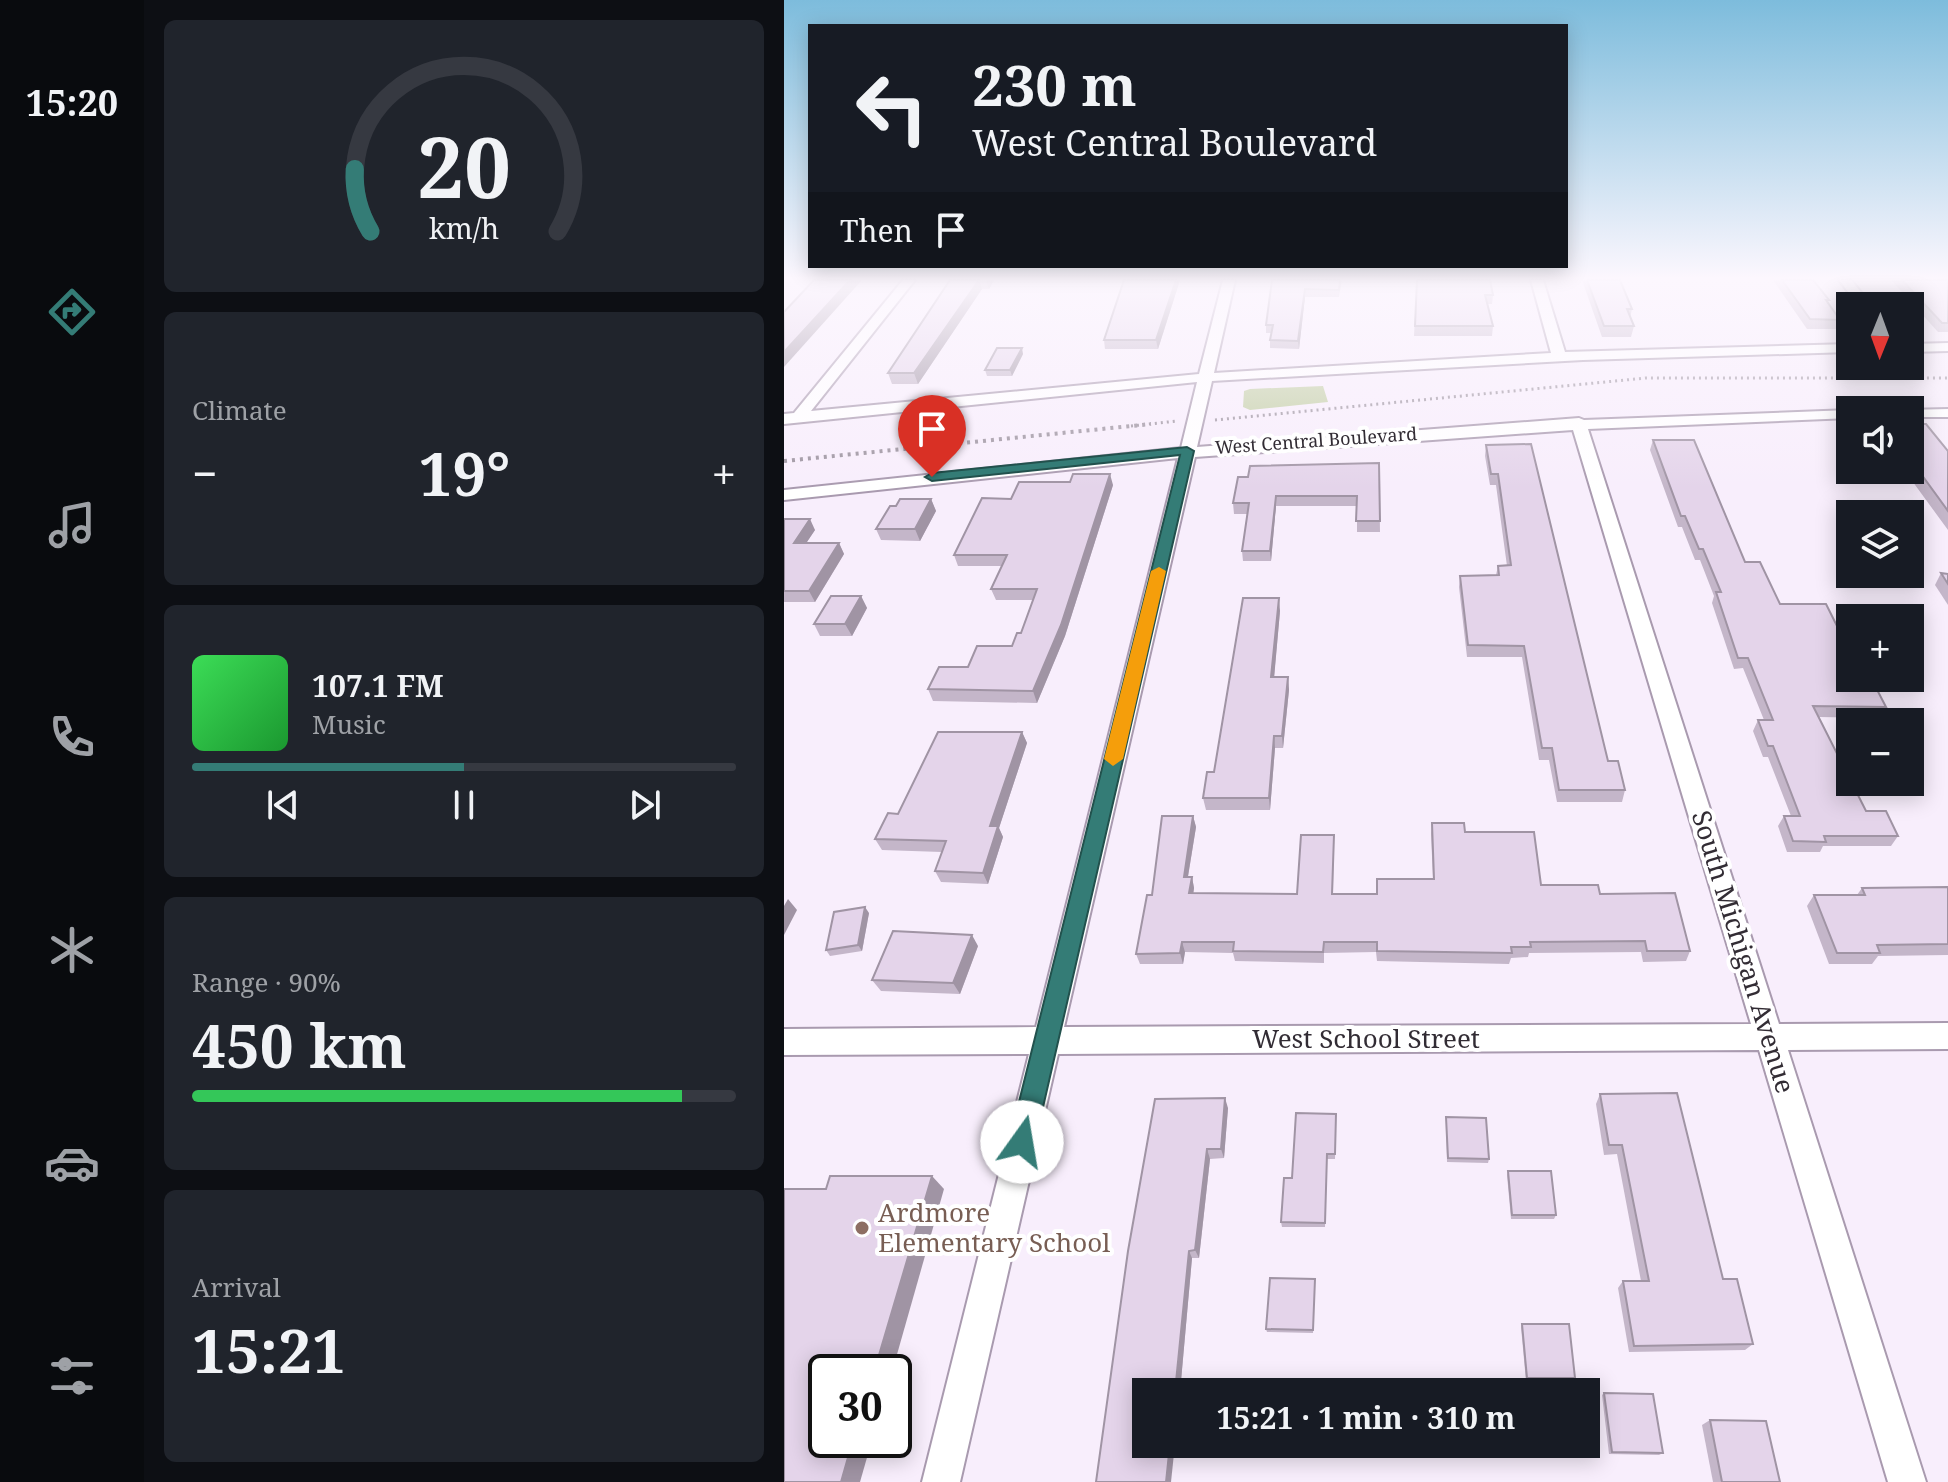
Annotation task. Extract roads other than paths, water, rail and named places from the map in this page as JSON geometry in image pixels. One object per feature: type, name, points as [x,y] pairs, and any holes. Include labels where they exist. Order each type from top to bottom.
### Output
[{"type":"street","points":[[791,418],[850,349]]},
{"type":"street","points":[[941,1482],[1211,349]]},
{"type":"street","points":[[1557,349],[1559,356]]},
{"type":"street","points":[[791,418],[1204,378],[1559,356],[1808,349]]},
{"type":"street","points":[[1924,413],[1948,413]]},
{"type":"street","name":"West Central Boulevard","points":[[784,495],[1187,451],[1579,423],[1836,414]]},
{"type":"street","name":"South Michigan Avenue","points":[[1579,423],[1907,1482]]},
{"type":"street","name":"West School Street","points":[[784,1042],[1948,1036]]},
{"type":"place","name":"Ardmore Elementary School","points":[[862,1228]]}]
